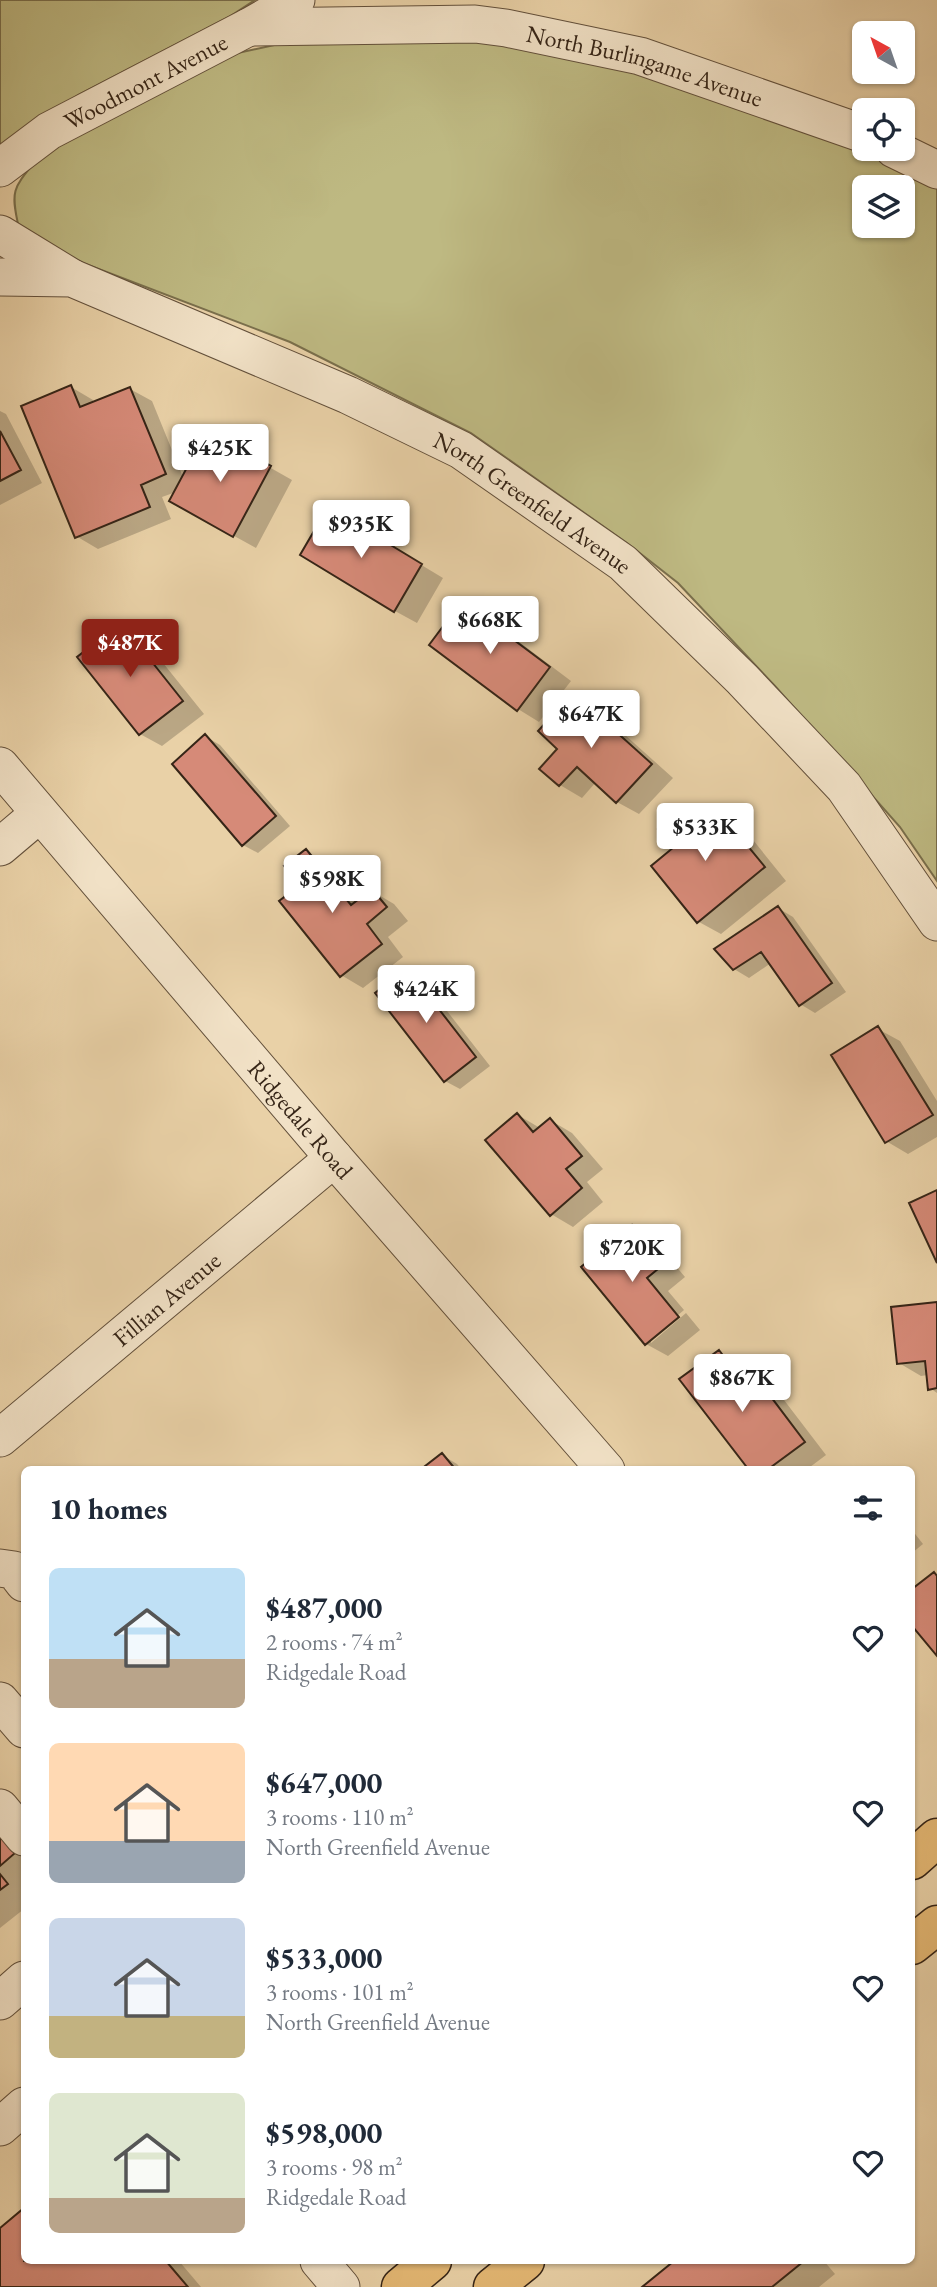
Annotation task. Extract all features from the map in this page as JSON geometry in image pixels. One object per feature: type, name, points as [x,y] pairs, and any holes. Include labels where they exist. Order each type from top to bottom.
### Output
[{"type":"main road","points":[[915,1943],[937,1925]]},
{"type":"main road","points":[[401,2287],[428,2264]]},
{"type":"main road","points":[[493,2287],[521,2264]]},
{"type":"street","name":"Woodmont Avenue","points":[[0,168],[49,131],[296,0]]},
{"type":"street","name":"North Burlingame Avenue","points":[[249,27],[466,12],[506,28],[640,56],[852,130]]},
{"type":"street","points":[[915,159],[937,170]]},
{"type":"street","points":[[0,234],[72,278]]},
{"type":"street","name":"North Greenfield Avenue","points":[[0,277],[72,278],[348,395],[461,450],[623,563],[742,679],[844,787],[937,922]]},
{"type":"street","name":"Ridgedale Road","points":[[0,766],[334,1158],[603,1466]]},
{"type":"street","points":[[0,847],[39,814]]},
{"type":"street","name":"Fillian Avenue","points":[[0,1438],[334,1158]]},
{"type":"street","points":[[0,1568],[15,1570],[21,1579]]},
{"type":"street","points":[[0,1701],[21,1726]]},
{"type":"street","points":[[0,1808],[21,1833]]},
{"type":"street","points":[[0,2001],[21,1983]]},
{"type":"street","points":[[0,2127],[21,2109]]},
{"type":"street","points":[[322,2264],[341,2287]]},
{"type":"shaded area","points":[[0,0],[255,0],[229,17],[78,95],[0,151]]},
{"type":"shaded area","points":[[334,32],[468,38],[615,64],[763,111],[852,146],[852,161],[892,161],[937,188],[937,881],[900,827],[775,686],[678,583],[627,543],[471,433],[290,342],[62,255],[18,224],[14,197],[18,185],[34,163],[141,88],[215,58]]},
{"type":"building","points":[[71,385],[80,407],[130,387],[166,474],[141,485],[150,507],[75,538],[21,406]]},
{"type":"building","points":[[207,430],[271,466],[233,537],[169,501]]},
{"type":"building","points":[[0,431],[21,470],[0,481]]},
{"type":"building","points":[[328,507],[422,564],[394,612],[300,555]]},
{"type":"building","points":[[462,601],[550,667],[517,711],[429,645]]},
{"type":"building","points":[[121,623],[183,701],[139,735],[77,657]]},
{"type":"building","points":[[573,693],[652,764],[616,803],[577,767],[559,786],[539,769],[557,749],[538,731]]},
{"type":"building","points":[[205,734],[276,816],[242,846],[172,764]]},
{"type":"building","points":[[681,810],[696,829],[719,811],[765,867],[697,923],[651,866],[674,847],[658,829]]},
{"type":"building","points":[[306,849],[351,905],[372,889],[387,907],[367,924],[382,944],[340,977],[279,901],[300,885],[284,866]]},
{"type":"building","points":[[778,906],[832,983],[799,1006],[761,952],[733,970],[714,949]]},
{"type":"building","points":[[407,968],[476,1057],[444,1082],[375,993]]},
{"type":"building","points":[[878,1026],[933,1115],[885,1143],[831,1055]]},
{"type":"building","points":[[517,1113],[533,1132],[550,1118],[582,1156],[566,1169],[582,1188],[550,1216],[485,1140]]},
{"type":"building","points":[[937,1190],[937,1263],[909,1203]]},
{"type":"building","points":[[632,1225],[664,1264],[647,1278],[679,1317],[645,1345],[581,1267]]},
{"type":"building","points":[[937,1302],[937,1388],[928,1390],[925,1361],[897,1364],[891,1307]]},
{"type":"building","points":[[719,1350],[751,1393],[762,1385],[805,1442],[772,1466],[746,1466],[679,1379]]},
{"type":"building","points":[[442,1453],[453,1466],[425,1466]]},
{"type":"building","points":[[934,1572],[937,1576],[937,1656],[915,1630],[915,1587]]},
{"type":"building","points":[[0,1836],[15,1853],[0,1866]]},
{"type":"building","points":[[0,1874],[8,1884],[0,1890]]},
{"type":"building","points":[[21,2210],[21,2264],[169,2264],[188,2287],[0,2287],[0,2228]]},
{"type":"building","points":[[670,2264],[800,2264],[772,2287],[642,2287]]}]
